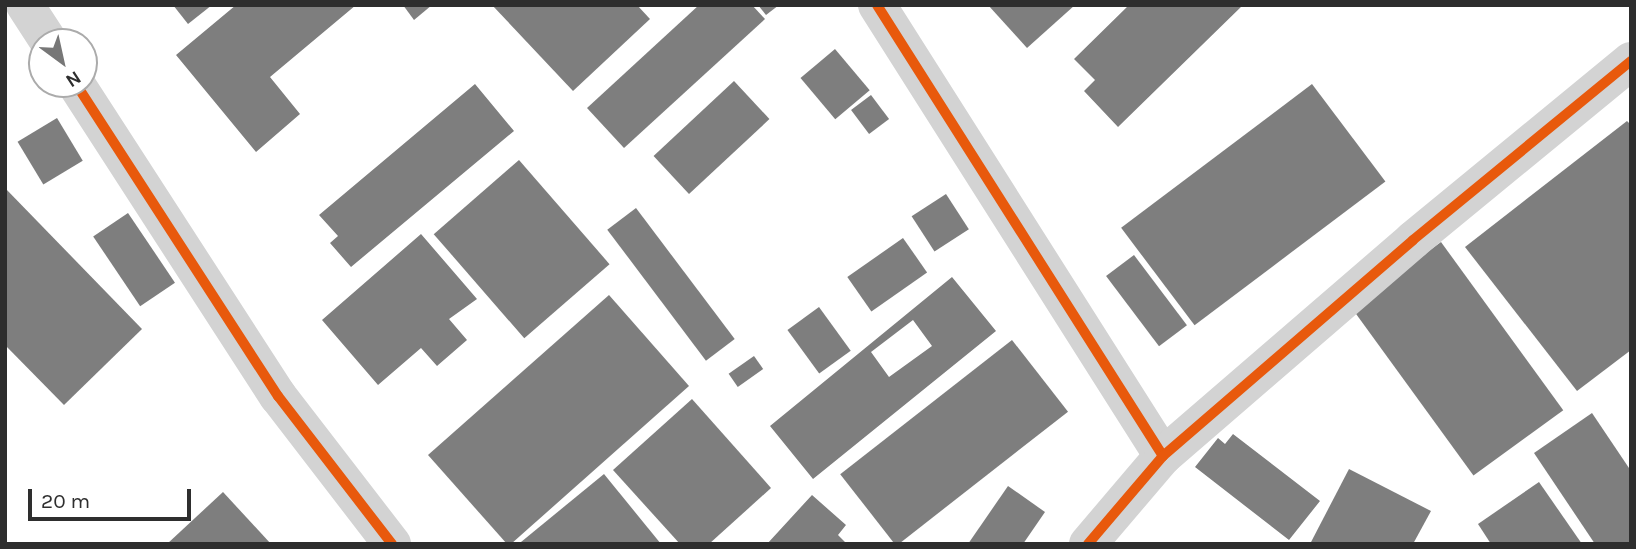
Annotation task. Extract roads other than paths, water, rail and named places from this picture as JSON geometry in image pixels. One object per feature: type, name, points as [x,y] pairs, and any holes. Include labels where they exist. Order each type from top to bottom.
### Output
[{"type":"street","points":[[25,5],[40,28]]},
{"type":"street","points":[[877,5],[1163,456]]},
{"type":"street","points":[[1088,544],[1163,456],[1413,240],[1631,61]]},
{"type":"street","points":[[85,98],[278,396],[392,544]]}]
